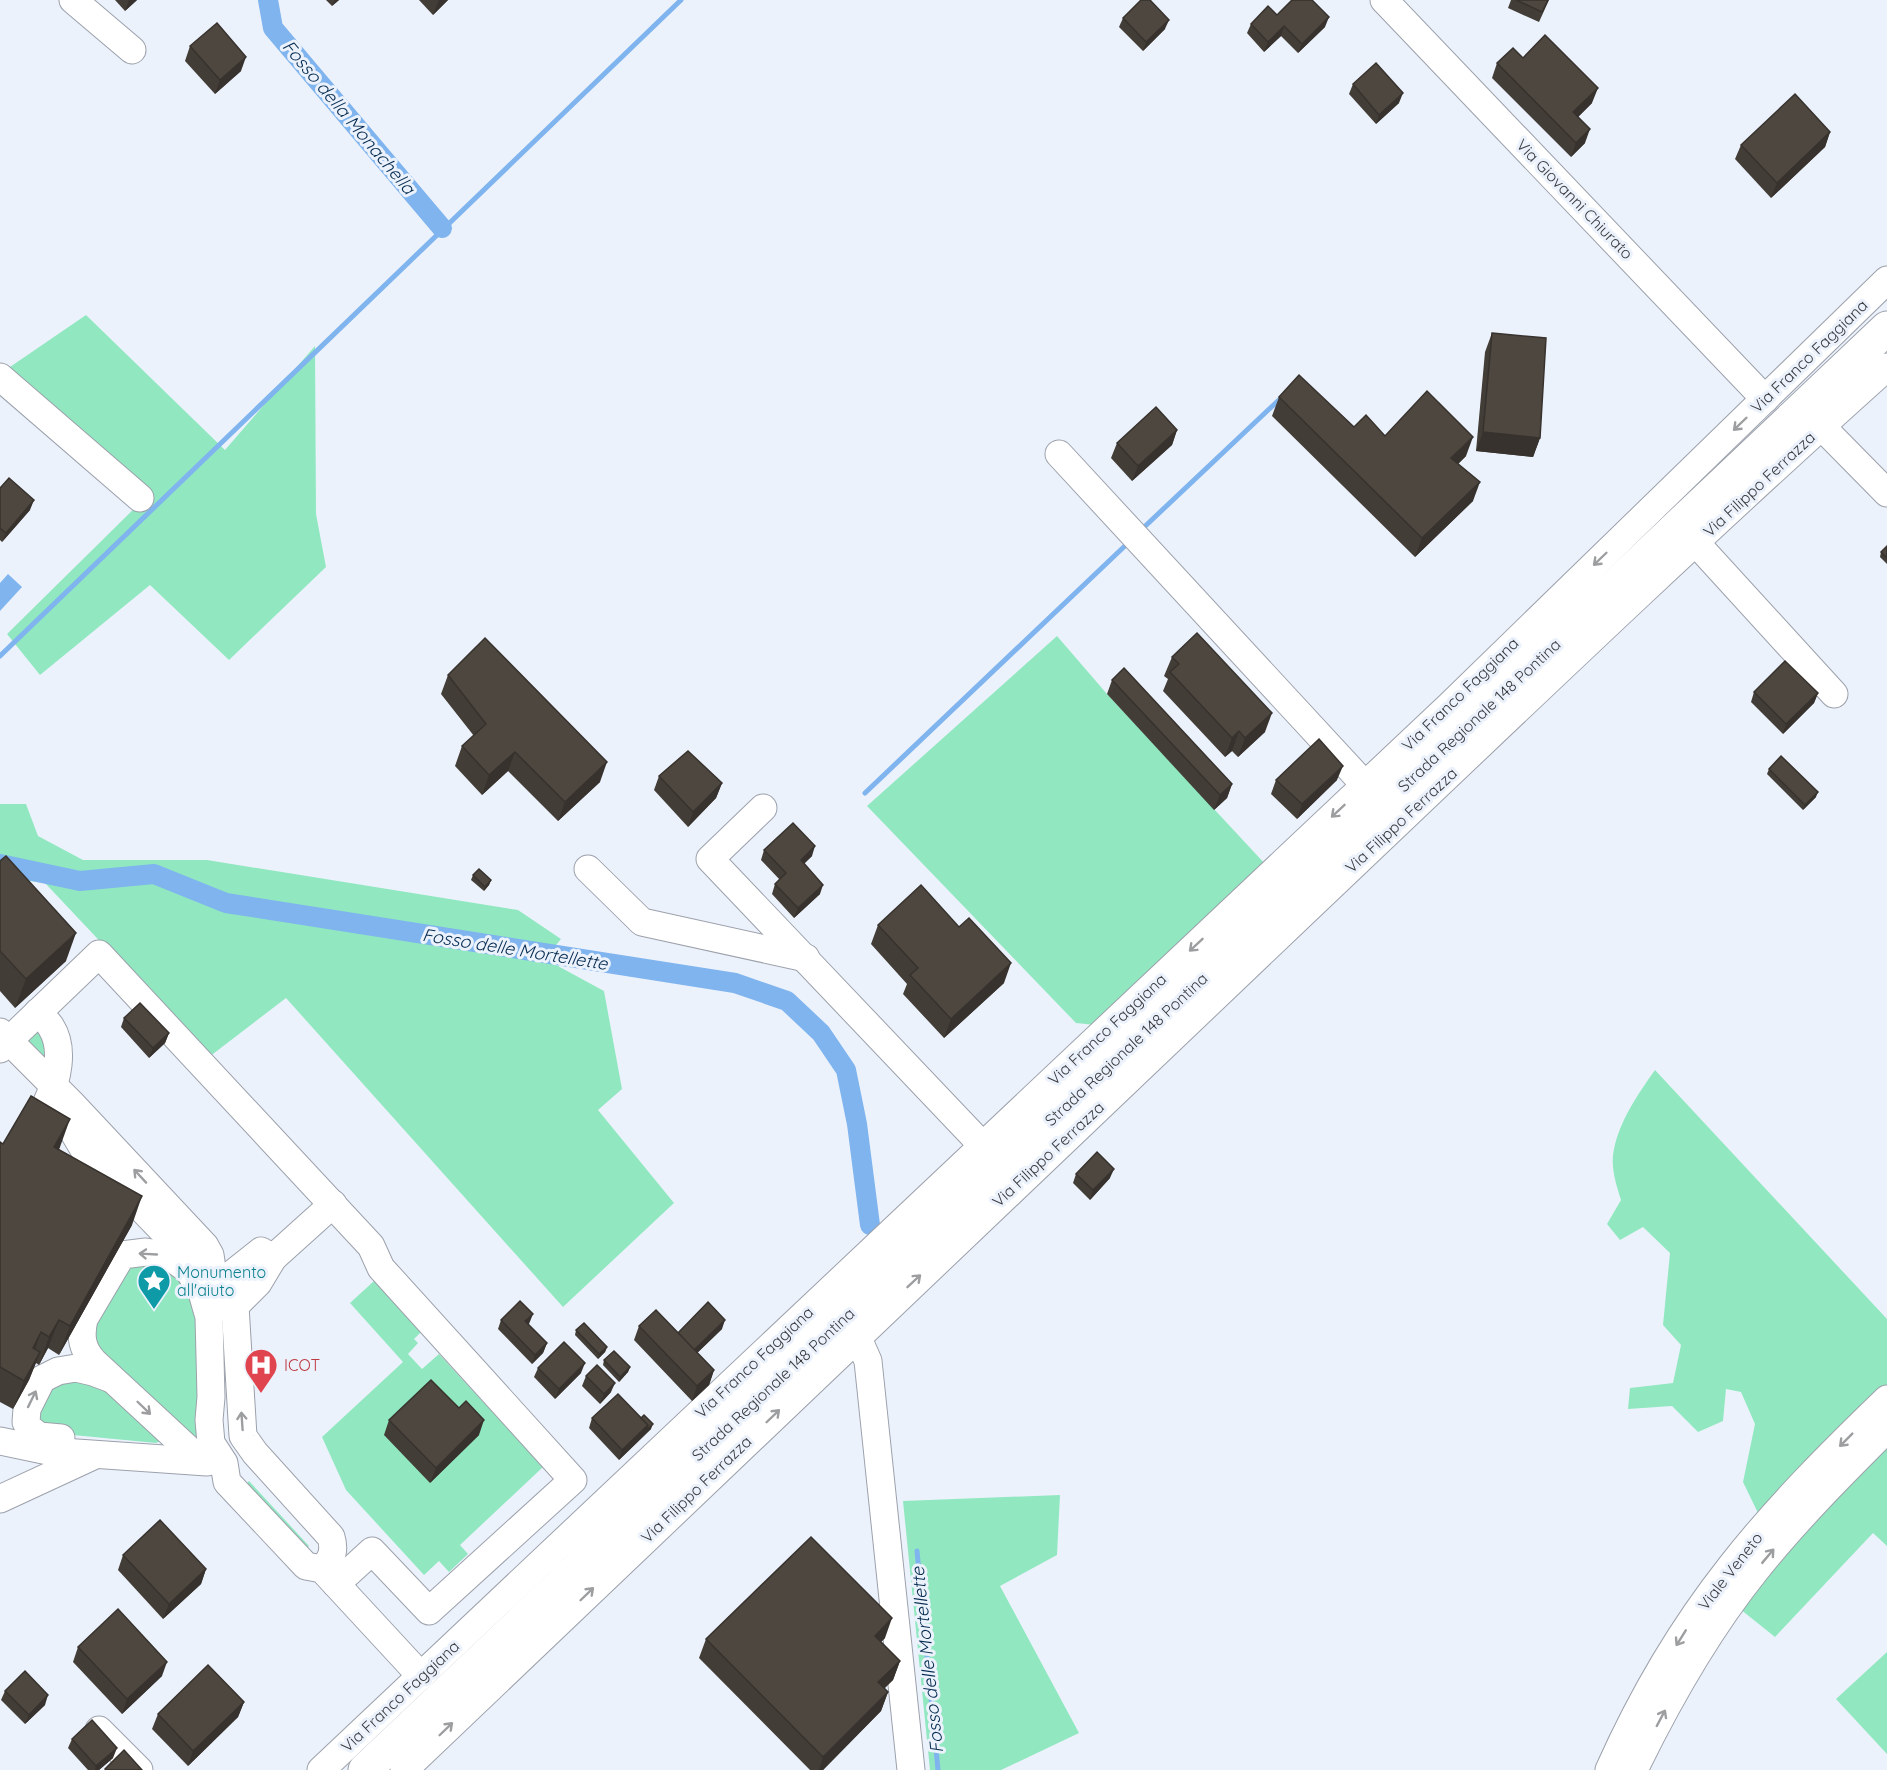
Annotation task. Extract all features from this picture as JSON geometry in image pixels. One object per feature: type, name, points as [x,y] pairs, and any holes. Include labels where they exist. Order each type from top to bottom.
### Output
[{"type":"main road","name":"Strada Regionale 148 Pontina","points":[[365,1770],[1887,328]]},
{"type":"street","points":[[73,0],[132,50]]},
{"type":"street","name":"Via Giovanni Chiurato","points":[[1384,0],[1766,399]]},
{"type":"street","name":"Via Franco Faggiana","points":[[321,1770],[1365,785],[1887,280]]},
{"type":"street","name":"Via Filippo Ferrazza","points":[[404,1770],[857,1336],[1696,543],[1887,367]]},
{"type":"street","points":[[0,377],[140,498]]},
{"type":"street","name":"Via Filippo Ferrazza","points":[[1821,426],[1887,493]]},
{"type":"street","points":[[1059,454],[1365,785]]},
{"type":"street","name":"Via Filippo Ferrazza","points":[[1696,543],[1834,694]]},
{"type":"street","points":[[763,808],[710,859],[983,1146]]},
{"type":"street","points":[[588,869],[642,922],[806,958]]},
{"type":"street","points":[[54,1086],[3,1040],[38,1012],[99,954],[371,1246],[381,1268],[598,1509]]},
{"type":"street","points":[[0,1441],[48,1451],[212,1463],[231,1452],[223,1434],[224,1358],[215,1285],[83,1148],[67,1121],[47,1102],[54,1086],[58,1060],[57,1041],[51,1026],[38,1012]]},
{"type":"street","points":[[215,1285],[267,1254],[333,1204]]},
{"type":"street","points":[[212,1463],[209,1420],[211,1397],[209,1317],[201,1289],[188,1270],[169,1256],[146,1252],[122,1255],[84,1319],[81,1330],[82,1342],[87,1353],[117,1382],[212,1463],[306,1566],[329,1577],[421,1676]]},
{"type":"street","points":[[267,1254],[258,1283],[235,1306],[243,1436],[330,1538],[333,1552],[329,1577]]},
{"type":"street","points":[[857,1336],[868,1361],[911,1770]]},
{"type":"street","points":[[117,1382],[76,1368],[58,1371],[42,1379],[26,1416],[29,1428],[39,1436],[136,1446],[212,1463]]},
{"type":"street","name":"Viale Veneto","points":[[1609,1770],[1656,1679],[1685,1630],[1722,1578],[1789,1499],[1887,1399]]},
{"type":"street","name":"Viale Veneto","points":[[1634,1770],[1684,1678],[1733,1601],[1796,1523],[1887,1429]]},
{"type":"street","points":[[0,1499],[96,1455]]},
{"type":"street","points":[[329,1577],[372,1551],[429,1611],[573,1480]]},
{"type":"street","points":[[99,1730],[139,1770]]},
{"type":"green space","points":[[86,315],[225,450],[315,346],[316,514],[326,567],[229,660],[150,585],[40,675],[7,634],[149,494],[7,369]]},
{"type":"green space","points":[[1057,636],[1107,694],[1267,866],[1096,1025],[1076,1023],[867,806]]},
{"type":"green space","points":[[0,804],[26,804],[38,836],[83,860],[207,860],[518,910],[561,939],[545,959],[604,991],[622,1089],[598,1110],[674,1203],[563,1307],[286,998],[209,1057],[45,883],[0,877]]},
{"type":"green space","points":[[39,1020],[50,1067],[16,1042]]},
{"type":"green space","points":[[1655,1070],[1887,1319],[1887,1546],[1873,1533],[1775,1637],[1740,1609],[1758,1513],[1743,1482],[1755,1424],[1741,1392],[1726,1389],[1723,1421],[1698,1432],[1672,1406],[1628,1409],[1630,1388],[1673,1383],[1681,1345],[1663,1325],[1670,1253],[1643,1227],[1620,1240],[1607,1224],[1621,1200],[1613,1168],[1617,1138],[1630,1108]]},
{"type":"green space","points":[[149,1257],[186,1281],[203,1322],[197,1435],[193,1438],[96,1352],[92,1314],[124,1261]]},
{"type":"green space","points":[[374,1281],[421,1332],[414,1339],[418,1343],[408,1354],[422,1369],[439,1354],[543,1467],[460,1545],[468,1554],[449,1572],[439,1561],[424,1575],[346,1490],[322,1437],[403,1362],[350,1303]]},
{"type":"green space","points":[[63,1378],[114,1387],[161,1441],[156,1443],[52,1433],[37,1422],[41,1399]]},
{"type":"green space","points":[[249,1481],[309,1546],[303,1552],[243,1487]]},
{"type":"green space","points":[[1060,1495],[1057,1555],[1000,1586],[1079,1733],[1001,1770],[930,1770],[903,1501]]},
{"type":"green space","points":[[1887,1652],[1887,1754],[1836,1699]]},
{"type":"water","points":[[8,574],[22,587],[0,611],[0,583]]},
{"type":"building","points":[[1141,0],[1150,0],[1169,20],[1146,42],[1123,18]]},
{"type":"building","points":[[1292,0],[1312,0],[1329,17],[1302,44],[1284,26],[1268,42],[1251,24],[1268,6],[1277,15]]},
{"type":"building","points":[[1516,0],[1548,0],[1542,12]]},
{"type":"building","points":[[217,23],[246,57],[220,80],[190,46]]},
{"type":"building","points":[[1545,35],[1598,88],[1573,112],[1590,129],[1576,143],[1497,63],[1513,48],[1523,58]]},
{"type":"building","points":[[1376,63],[1403,93],[1379,115],[1353,84]]},
{"type":"building","points":[[1795,94],[1830,132],[1777,183],[1741,145]]},
{"type":"building","points":[[1492,333],[1546,338],[1540,438],[1483,432]]},
{"type":"building","points":[[1299,375],[1354,427],[1366,415],[1385,436],[1427,391],[1473,437],[1451,458],[1480,482],[1422,538],[1279,397]]},
{"type":"building","points":[[1156,407],[1177,430],[1138,466],[1117,443]]},
{"type":"building","points":[[9,478],[34,500],[6,533],[0,528],[0,488]]},
{"type":"building","points":[[1887,546],[1887,558],[1881,552]]},
{"type":"building","points":[[1197,633],[1272,713],[1245,738],[1239,731],[1232,738],[1170,672],[1179,664],[1172,657]]},
{"type":"building","points":[[485,638],[607,762],[565,802],[515,752],[489,775],[462,746],[486,724],[448,675]]},
{"type":"building","points":[[1785,661],[1818,693],[1786,724],[1754,692]]},
{"type":"building","points":[[1124,668],[1232,784],[1220,795],[1112,680]]},
{"type":"building","points":[[1319,739],[1343,766],[1302,804],[1276,780]]},
{"type":"building","points":[[688,751],[722,783],[693,812],[659,776]]},
{"type":"building","points":[[1781,756],[1818,792],[1805,805],[1769,769]]},
{"type":"building","points":[[793,823],[815,846],[801,860],[823,885],[798,908],[775,884],[786,873],[764,850]]},
{"type":"building","points":[[6,856],[76,933],[26,979],[0,951],[0,861]]},
{"type":"building","points":[[479,869],[491,880],[485,887],[473,875]]},
{"type":"building","points":[[921,885],[959,927],[969,918],[1011,963],[951,1019],[910,975],[918,968],[878,925]]},
{"type":"building","points":[[140,1003],[169,1033],[153,1048],[124,1018]]},
{"type":"building","points":[[31,1096],[70,1119],[54,1147],[142,1196],[70,1326],[59,1320],[49,1337],[41,1332],[33,1348],[40,1352],[24,1381],[0,1367],[0,1142],[3,1144]]},
{"type":"building","points":[[1097,1152],[1114,1169],[1093,1190],[1076,1174]]},
{"type":"building","points":[[520,1301],[533,1314],[525,1321],[547,1343],[535,1355],[501,1320]]},
{"type":"building","points":[[708,1302],[725,1320],[694,1350],[678,1333]]},
{"type":"building","points":[[656,1310],[714,1370],[697,1386],[639,1326]]},
{"type":"building","points":[[584,1323],[607,1347],[599,1354],[576,1330]]},
{"type":"building","points":[[564,1342],[585,1363],[559,1389],[538,1368]]},
{"type":"building","points":[[614,1351],[630,1367],[620,1377],[604,1360]]},
{"type":"building","points":[[597,1365],[615,1383],[604,1394],[586,1376]]},
{"type":"building","points":[[431,1380],[459,1408],[466,1401],[484,1420],[436,1468],[389,1420]]},
{"type":"building","points":[[618,1394],[648,1425],[622,1450],[592,1418]]},
{"type":"building","points":[[644,1415],[653,1424],[646,1430],[648,1425],[641,1418]]},
{"type":"building","points":[[160,1520],[206,1569],[169,1604],[123,1555]]},
{"type":"building","points":[[811,1537],[892,1618],[875,1636],[900,1661],[878,1682],[888,1692],[823,1757],[706,1639]]},
{"type":"building","points":[[118,1609],[167,1662],[127,1699],[78,1647]]},
{"type":"building","points":[[208,1665],[244,1702],[193,1751],[158,1714]]},
{"type":"building","points":[[25,1671],[48,1695],[29,1715],[5,1691]]},
{"type":"building","points":[[92,1720],[117,1748],[96,1766],[72,1739]]},
{"type":"building","points":[[124,1750],[142,1770],[106,1770],[105,1769]]},
{"type":"waterway","name":"Fosso della Monachella","points":[[268,0],[273,28],[442,228]]},
{"type":"waterway","points":[[0,656],[681,0]]},
{"type":"waterway","points":[[1140,531],[1282,397]]},
{"type":"waterway","points":[[865,793],[1129,542]]},
{"type":"waterway","name":"Fosso delle Mortellette","points":[[0,864],[80,881],[154,874],[226,903],[735,983],[787,1001],[821,1033],[846,1070],[857,1124],[870,1225]]},
{"type":"waterway","name":"Fosso delle Mortellette","points":[[917,1551],[938,1770]]},
{"type":"place","name":"Monumento all'aiuto","points":[[154,1310]]},
{"type":"place","name":"ICOT","points":[[261,1394]]}]
